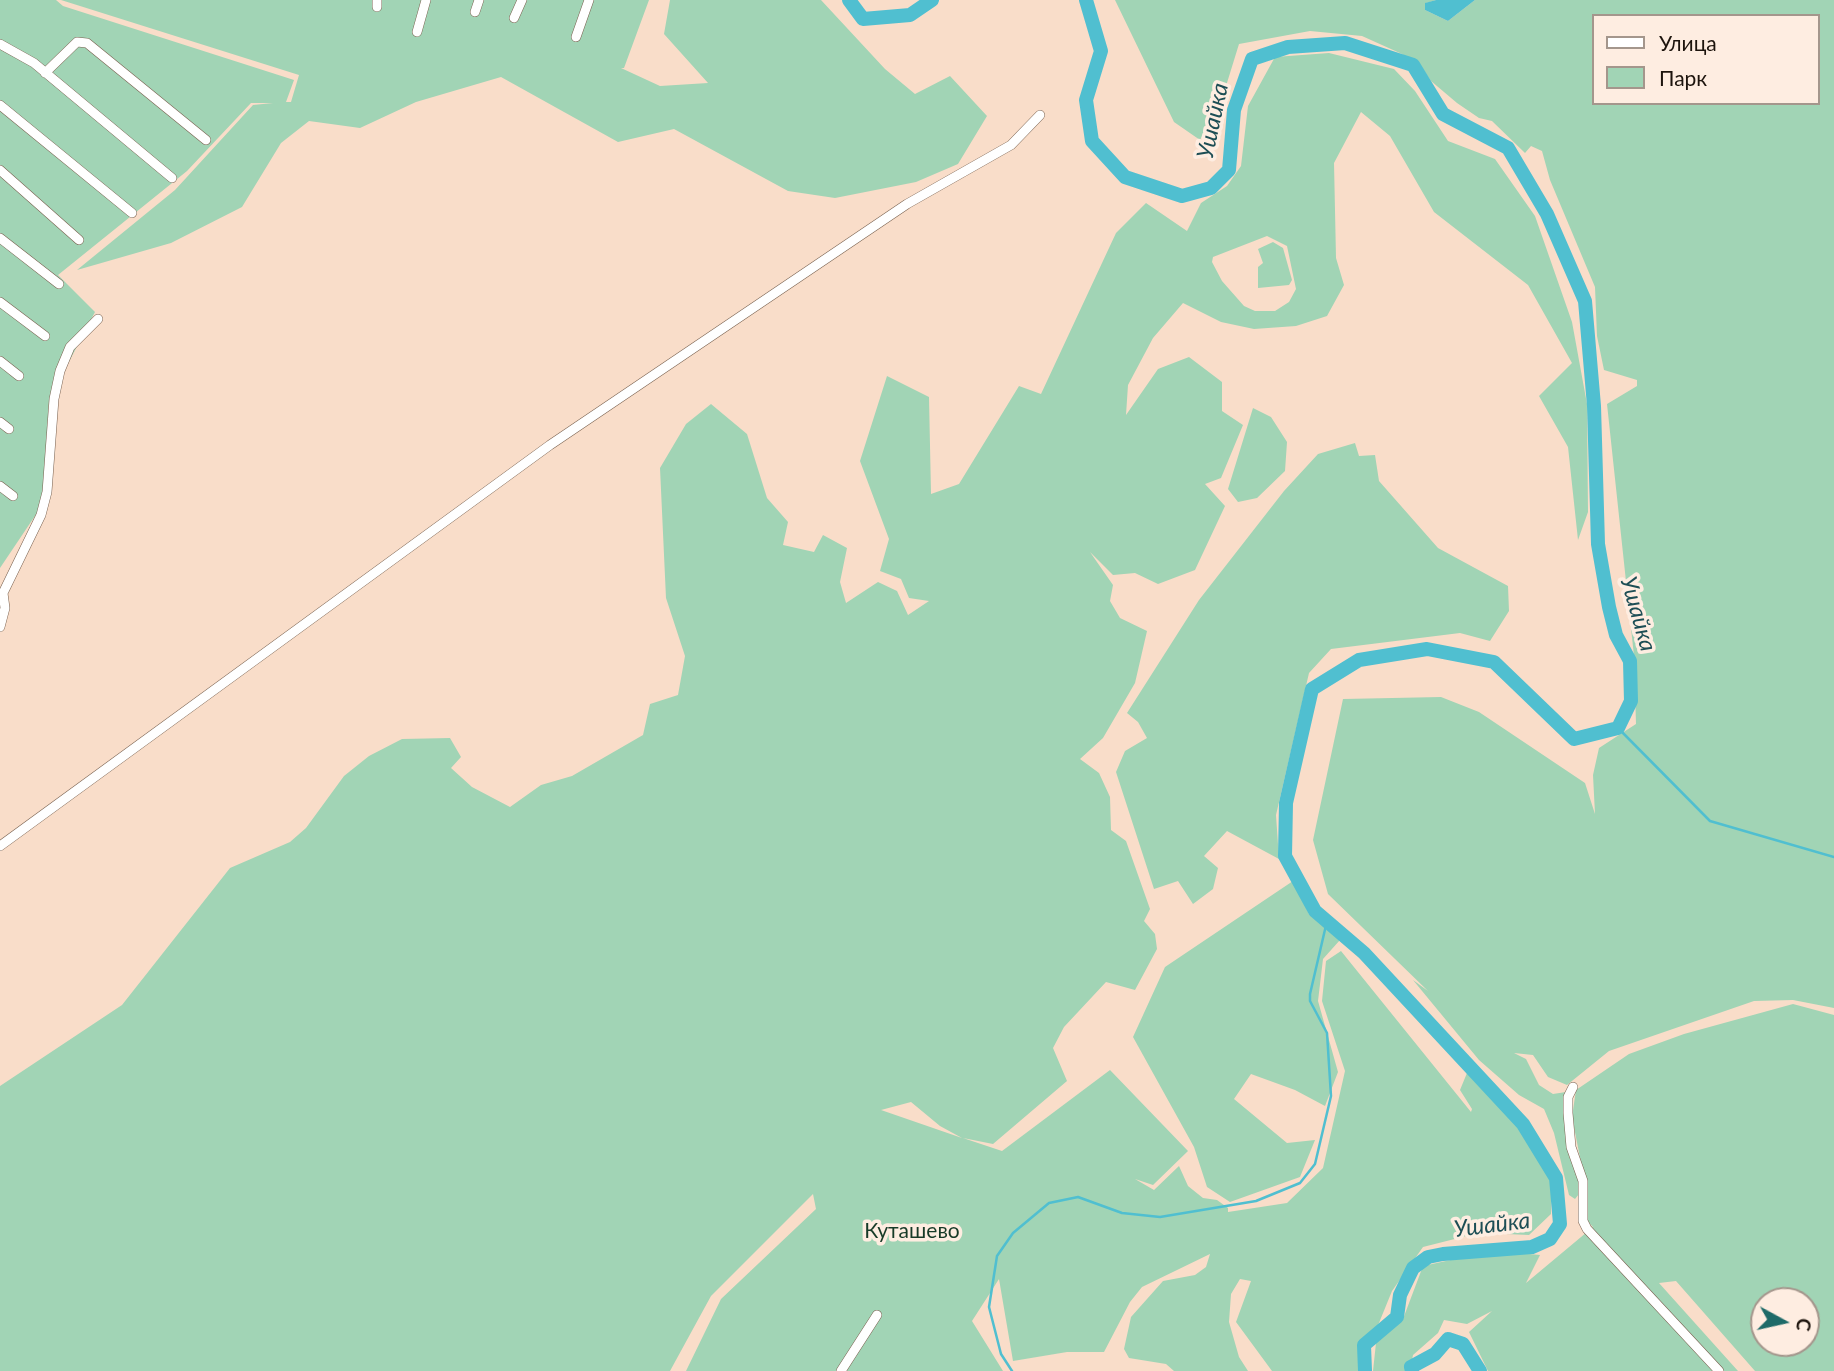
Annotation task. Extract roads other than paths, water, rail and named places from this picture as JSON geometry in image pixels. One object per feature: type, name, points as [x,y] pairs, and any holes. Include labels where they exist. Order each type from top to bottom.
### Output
[{"type":"street","points":[[417,32],[426,0]]},
{"type":"street","points":[[475,12],[479,0]]},
{"type":"street","points":[[514,18],[522,0]]},
{"type":"street","points":[[576,37],[589,0]]},
{"type":"street","points":[[45,73],[77,42],[87,43],[206,141]]},
{"type":"street","points":[[0,44],[45,73],[172,178]]},
{"type":"street","points":[[0,105],[132,213]]},
{"type":"street","points":[[0,846],[550,445],[907,204],[1011,145],[1040,115]]},
{"type":"street","points":[[0,170],[79,240]]},
{"type":"street","points":[[0,238],[59,284]]},
{"type":"street","points":[[0,302],[45,336]]},
{"type":"street","points":[[0,627],[3,593],[41,515],[47,492],[54,399],[60,371],[70,347],[98,319]]},
{"type":"street","points":[[0,361],[19,376]]},
{"type":"street","points":[[0,422],[9,429]]},
{"type":"street","points":[[0,486],[13,496]]},
{"type":"street","points":[[1573,1087],[1568,1097],[1571,1147],[1583,1181],[1583,1221],[1587,1229],[1719,1371]]},
{"type":"street","points":[[842,1371],[877,1315]]},
{"type":"water","points":[[1436,0],[1475,0],[1448,21],[1425,10],[1425,3]]},
{"type":"waterway","name":"Ушайка","points":[[849,0],[863,19],[910,15],[932,0]]},
{"type":"waterway","name":"Ушайка","points":[[1086,0],[1101,51],[1086,100],[1092,141],[1125,177],[1182,196],[1211,188],[1229,170],[1234,110],[1252,59],[1288,47],[1345,43],[1413,65],[1443,114],[1508,148],[1547,214],[1585,301],[1594,406],[1598,544],[1616,635],[1630,661],[1631,701],[1618,728],[1574,739],[1494,662],[1427,649],[1359,660],[1312,689],[1286,803],[1285,856],[1315,911],[1364,953],[1523,1124],[1556,1178],[1560,1224],[1550,1239],[1532,1247],[1428,1257],[1413,1268],[1400,1295],[1397,1317],[1364,1345],[1365,1371]]},
{"type":"waterway","points":[[1618,728],[1710,821],[1834,857]]},
{"type":"waterway","points":[[1012,1371],[1001,1354],[989,1307],[997,1256],[1013,1233],[1049,1203],[1078,1197],[1122,1213],[1160,1217],[1256,1201],[1300,1183],[1315,1164],[1331,1096],[1327,1033],[1310,1001],[1310,994],[1327,921]]},
{"type":"waterway","name":"Ушайка","points":[[1412,1371],[1411,1367],[1435,1354],[1448,1339],[1463,1344],[1480,1371]]},
{"type":"park label","name":"Куташево","points":[[912,1231]]}]
